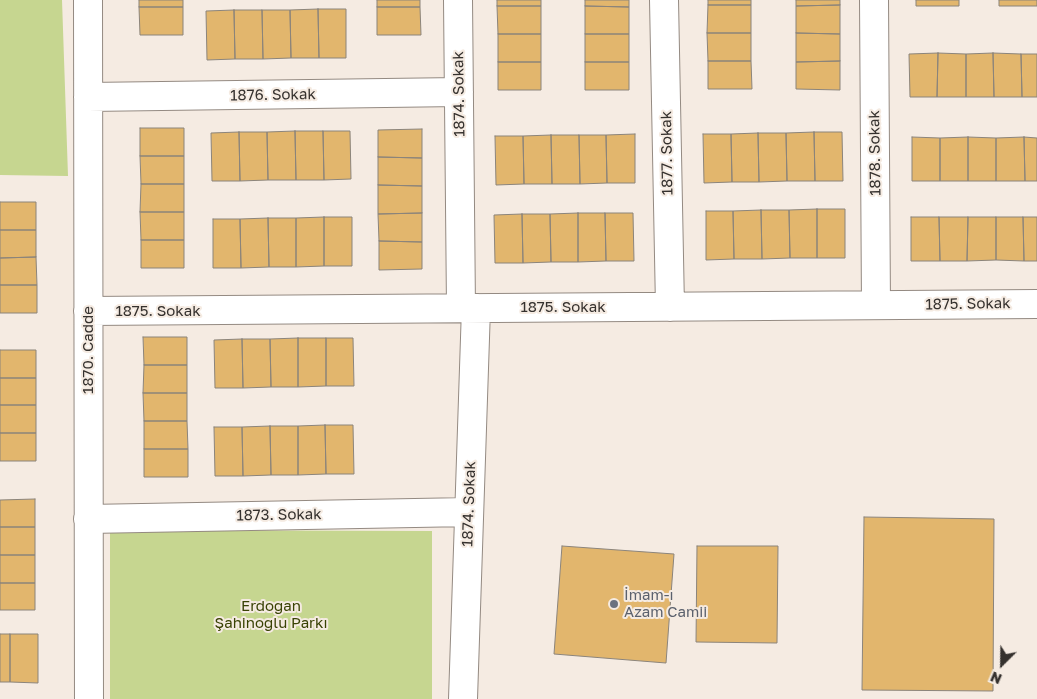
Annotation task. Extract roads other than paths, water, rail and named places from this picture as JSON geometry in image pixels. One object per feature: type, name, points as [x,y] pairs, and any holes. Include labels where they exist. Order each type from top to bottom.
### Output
[{"type":"street","name":"1870. Cadde","points":[[88,0],[89,699]]},
{"type":"street","name":"1874. Sokak","points":[[458,0],[459,92],[468,308],[469,512],[463,699]]},
{"type":"street","name":"1877. Sokak","points":[[664,0],[670,307]]},
{"type":"street","name":"1878. Sokak","points":[[874,0],[876,305]]},
{"type":"street","name":"1876. Sokak","points":[[88,97],[459,92]]},
{"type":"street","name":"1875. Sokak","points":[[88,311],[1037,304]]},
{"type":"street","name":"1873. Sokak","points":[[88,519],[469,512]]},
{"type":"place","name":"İmam-ı Azam Camii","points":[[614,604]]},
{"type":"park label","name":"Erdoğan Şahinoğlu Parkı","points":[[271,614]]}]
